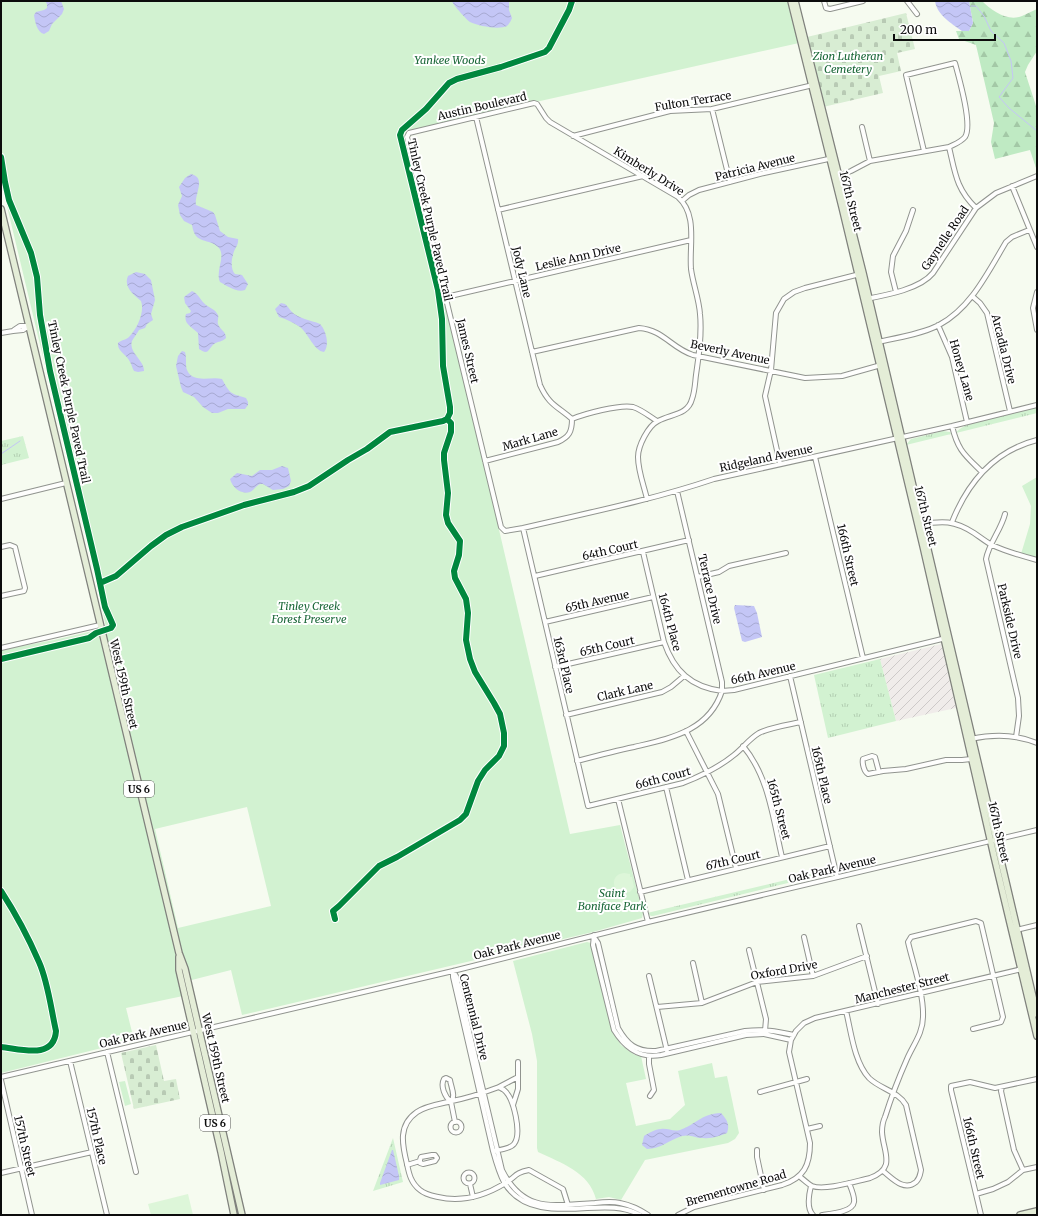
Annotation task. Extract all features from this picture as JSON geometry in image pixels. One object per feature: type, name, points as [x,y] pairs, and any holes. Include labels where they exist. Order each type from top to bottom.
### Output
[{"type":"main road","name":"167th Street","points":[[791,1],[837,176],[900,438],[1014,931],[1037,1014]]},
{"type":"main road","name":"167th Street","points":[[795,1],[813,85]]},
{"type":"main road","name":"West 159th Street","points":[[1,209],[178,954],[185,969],[234,1215]]},
{"type":"main road","name":"167th Street","points":[[970,739],[971,759],[993,840]]},
{"type":"main road","name":"167th Street","points":[[1024,968],[1037,1036]]},
{"type":"main road","name":"West 159th Street","points":[[196,1030],[242,1215]]},
{"type":"main road","points":[[1020,1215],[1037,1211]]},
{"type":"street","points":[[824,1],[824,6],[830,9],[863,1]]},
{"type":"street","points":[[907,1],[917,14]]},
{"type":"street","points":[[837,176],[851,171],[870,161],[959,143],[966,135],[968,120],[955,63],[906,76],[924,150]]},
{"type":"street","name":"Fulton Terrace","points":[[574,136],[670,111],[712,109],[813,85]]},
{"type":"street","name":"Austin Boulevard","points":[[409,133],[534,103],[537,104]]},
{"type":"street","name":"Kimberly Drive","points":[[537,104],[550,122],[682,200],[690,218],[691,271],[701,320],[693,398],[689,407],[681,413],[657,421]]},
{"type":"street","points":[[712,109],[730,182]]},
{"type":"street","name":"Jody Lane","points":[[476,117],[540,385],[544,395],[551,404],[572,420]]},
{"type":"street","points":[[862,127],[870,161]]},
{"type":"street","name":"James Street","points":[[409,133],[407,137],[501,527]]},
{"type":"street","points":[[949,146],[958,184],[965,198],[976,208]]},
{"type":"street","name":"Patricia Avenue","points":[[682,200],[699,190],[832,158]]},
{"type":"street","points":[[498,210],[643,176]]},
{"type":"street","name":"Gaynelle Road","points":[[866,299],[916,286],[930,276],[976,208],[990,197],[1037,176]]},
{"type":"street","points":[[1012,186],[1037,247]]},
{"type":"street","points":[[896,292],[891,272],[893,256],[906,231],[913,210]]},
{"type":"street","points":[[877,342],[925,330],[938,325],[951,317],[972,296],[1006,242],[1012,237],[1029,230]]},
{"type":"street","name":"Leslie Ann Drive","points":[[446,297],[691,240]]},
{"type":"street","points":[[780,464],[765,396],[771,370],[775,318],[780,305],[784,299],[794,292],[860,274]]},
{"type":"street","points":[[1037,292],[1033,308],[1037,330]]},
{"type":"street","name":"Arcadia Drive","points":[[972,296],[986,313],[1010,411]]},
{"type":"street","name":"Honey Lane","points":[[938,325],[952,357],[967,422]]},
{"type":"street","points":[[1,333],[13,331],[20,326],[29,326]]},
{"type":"street","name":"Beverly Avenue","points":[[532,352],[639,328],[650,329],[686,353],[805,378],[842,376],[882,365]]},
{"type":"street","name":"Ridgeland Avenue","points":[[501,527],[505,531],[523,528],[647,499],[714,479],[952,426],[1037,404]]},
{"type":"street","points":[[572,420],[580,416],[620,406],[632,407],[647,414],[657,421],[643,439],[639,448],[639,467],[647,499]]},
{"type":"street","name":"Mark Lane","points":[[485,460],[558,442],[570,434],[572,420]]},
{"type":"street","points":[[952,426],[955,438],[962,452],[982,472]]},
{"type":"street","points":[[952,522],[966,493],[982,472],[996,460],[1024,444],[1037,440]]},
{"type":"street","name":"166th Street","points":[[815,457],[863,658]]},
{"type":"street","points":[[1,499],[66,483]]},
{"type":"street","name":"Terrace Drive","points":[[677,491],[722,682],[722,691]]},
{"type":"street","name":"Parkside Drive","points":[[1005,514],[1003,523],[987,552],[986,559],[1018,698],[1019,716],[1016,737]]},
{"type":"street","points":[[920,524],[952,522],[972,532],[991,545],[1037,560]]},
{"type":"street","name":"163rd Place","points":[[523,528],[588,806]]},
{"type":"street","name":"64th Court","points":[[534,576],[643,552],[689,540]]},
{"type":"street","points":[[1,547],[9,545],[14,546],[16,549],[25,585],[24,591],[1,596]]},
{"type":"street","name":"164th Place","points":[[643,552],[668,654],[675,666],[684,676],[708,689],[722,691]]},
{"type":"street","points":[[698,577],[719,572],[730,566],[786,552]]},
{"type":"street","name":"65th Avenue","points":[[545,622],[653,597]]},
{"type":"street","points":[[1,648],[100,625]]},
{"type":"street","name":"66th Avenue","points":[[577,761],[666,739],[686,731],[707,716],[718,702],[722,691],[734,690],[946,638]]},
{"type":"street","name":"65th Court","points":[[555,667],[664,642]]},
{"type":"street","name":"Clark Lane","points":[[566,715],[662,692],[671,687],[684,676]]},
{"type":"street","name":"165th Place","points":[[790,676],[837,877]]},
{"type":"street","name":"66th Court","points":[[588,806],[683,783],[708,773],[735,754],[754,737],[766,730],[801,722]]},
{"type":"street","points":[[686,731],[718,794],[736,868]]},
{"type":"street","points":[[970,739],[995,735],[1016,737],[1037,743]]},
{"type":"street","name":"165th Street","points":[[743,746],[753,760],[764,782],[782,857]]},
{"type":"street","points":[[880,772],[875,757],[872,756],[863,758],[867,774],[906,769],[946,760],[971,759]]},
{"type":"street","points":[[666,788],[688,880]]},
{"type":"street","points":[[618,799],[648,922]]},
{"type":"street","name":"Oak Park Avenue","points":[[1,1079],[70,1060],[453,971],[594,935],[1037,830]]},
{"type":"street","name":"67th Court","points":[[640,892],[830,846]]},
{"type":"street","points":[[799,1176],[812,1186],[820,1187],[850,1183],[870,1178],[876,1176],[882,1171],[887,1159],[882,1128],[885,1117],[901,1072],[922,1027],[923,1009],[908,942],[911,937],[976,921],[981,923],[1003,1020],[1001,1022],[973,1029]]},
{"type":"street","points":[[1014,931],[1037,925]]},
{"type":"street","points":[[859,926],[878,1004]]},
{"type":"street","points":[[594,935],[593,945],[613,1019],[614,1030],[621,1041],[637,1053],[649,1056],[668,1054],[745,1030],[765,1032],[793,1038]]},
{"type":"street","points":[[804,937],[813,976]]},
{"type":"street","points":[[749,950],[766,1019],[765,1032]]},
{"type":"street","name":"Oxford Drive","points":[[657,1007],[702,1003],[757,982],[813,976],[867,956]]},
{"type":"street","points":[[693,964],[702,1003]]},
{"type":"street","name":"Manchester Street","points":[[793,1038],[804,1023],[815,1018],[1024,968]]},
{"type":"street","name":"Centennial Drive","points":[[453,971],[452,977],[482,1094],[498,1168],[513,1193],[540,1208],[570,1209],[610,1207],[626,1210],[640,1215]]},
{"type":"street","points":[[649,976],[668,1054]]},
{"type":"street","points":[[846,1011],[857,1056],[862,1068],[869,1078],[903,1100],[920,1165],[920,1175],[913,1184],[903,1185],[882,1171]]},
{"type":"street","points":[[613,1019],[624,1040],[631,1046],[641,1050],[652,1051],[667,1049],[729,1036]]},
{"type":"street","name":"Brementowne Road","points":[[678,1215],[694,1207],[792,1182],[808,1165],[810,1143],[790,1052],[793,1038]]},
{"type":"street","points":[[107,1052],[136,1172]]},
{"type":"street","points":[[649,1056],[648,1064],[654,1090],[650,1096]]},
{"type":"street","name":"157th Place","points":[[70,1060],[106,1215]]},
{"type":"street","points":[[513,1106],[518,1089],[518,1062]]},
{"type":"street","points":[[518,1077],[482,1094],[422,1109],[416,1113],[408,1121],[403,1132],[402,1144],[412,1182],[422,1192],[455,1199],[473,1197],[490,1191],[506,1182],[519,1172],[529,1170],[563,1189],[568,1204]]},
{"type":"street","name":"157th Street","points":[[1,1079],[32,1215]]},
{"type":"street","points":[[451,1102],[454,1096],[450,1080],[444,1079],[442,1083],[446,1096],[451,1102],[455,1122]]},
{"type":"street","points":[[760,1092],[807,1079]]},
{"type":"street","points":[[1023,1170],[1014,1150],[1001,1091],[1002,1087],[1037,1079]]},
{"type":"street","name":"166th Street","points":[[981,1215],[951,1086],[970,1082],[987,1087],[1002,1087]]},
{"type":"street","points":[[495,1150],[510,1146],[515,1140],[516,1116],[513,1106],[504,1090],[498,1087]]},
{"type":"street","points":[[807,1129],[820,1126]]},
{"type":"street","points":[[757,1150],[757,1157],[764,1190]]},
{"type":"street","points":[[1,1173],[92,1152]]},
{"type":"street","points":[[407,1165],[420,1161]]},
{"type":"street","points":[[976,1194],[993,1189],[1008,1182],[1023,1170],[1037,1166]]},
{"type":"street","name":"Centennial Drive","points":[[506,1182],[516,1191],[535,1202],[542,1204],[559,1206],[568,1204],[619,1202],[638,1209],[648,1215]]},
{"type":"street","points":[[822,1215],[844,1211],[851,1208],[854,1202],[850,1183]]},
{"type":"street","points":[[470,1184],[473,1197]]},
{"type":"street","points":[[812,1186],[809,1196],[809,1208],[811,1214],[814,1215]]},
{"type":"shaded area","points":[[941,644],[956,708],[896,721],[880,659]]},
{"type":"green space","name":"Tinley Creek Forest Preserve","points":[[1,1],[789,1],[799,43],[406,131],[570,834],[620,825],[643,913],[642,918],[593,932],[242,1015],[231,970],[180,983],[183,996],[126,1008],[134,1040],[1,1073],[1,650],[106,628],[99,592],[1,181]],"holes":[[[247,807],[271,906],[178,928],[155,829]]]},
{"type":"green space","points":[[969,1],[982,1],[995,12],[1011,18],[1022,16],[1037,9],[1037,51],[1025,72],[1037,109],[1037,171],[1030,150],[995,159],[991,142],[994,123],[976,45],[959,39],[956,31],[969,31],[973,23]]},
{"type":"green space","name":"Zion Lutheran Cemetery","points":[[906,13],[915,49],[897,53],[901,71],[879,76],[883,93],[823,107],[807,37]]},
{"type":"green space","points":[[1037,407],[1037,413],[956,433],[961,428],[980,420]]},
{"type":"green space","points":[[943,431],[950,432],[951,434],[906,445],[911,439]]},
{"type":"green space","points":[[23,436],[29,458],[1,465],[1,441]]},
{"type":"green space","points":[[1037,477],[1037,558],[1021,554],[1030,524],[1031,506],[1022,486]]},
{"type":"green space","points":[[880,659],[896,721],[828,738],[814,675]]},
{"type":"green space","points":[[832,869],[832,872],[829,873],[653,916],[647,913]]},
{"type":"green space","points":[[624,873],[630,874],[634,887],[630,892],[622,893],[618,892],[614,886],[614,880],[617,875]]},
{"type":"green space","points":[[624,894],[627,907],[605,912],[603,905],[616,902],[620,903],[619,895]]},
{"type":"green space","points":[[587,942],[591,943],[612,1030],[621,1045],[635,1055],[641,1056],[646,1079],[626,1083],[636,1126],[670,1119],[685,1105],[678,1071],[712,1063],[715,1078],[727,1076],[739,1133],[735,1139],[728,1143],[645,1160],[621,1200],[609,1197],[596,1199],[587,1182],[581,1175],[565,1165],[538,1152],[537,1148],[537,1061],[532,1034],[513,961]]},
{"type":"green space","points":[[156,1045],[164,1081],[176,1079],[180,1099],[134,1109],[121,1053]]},
{"type":"green space","points":[[125,1081],[131,1104],[125,1106],[119,1082]]},
{"type":"green space","points":[[393,1138],[403,1182],[373,1191]]},
{"type":"green space","points":[[188,1194],[193,1215],[151,1215],[148,1204]]},
{"type":"water","points":[[45,1],[61,1],[64,9],[62,14],[52,24],[49,31],[44,34],[38,29],[34,15],[36,12],[47,8]]},
{"type":"water","points":[[452,1],[509,1],[509,10],[512,18],[507,26],[503,27],[494,28],[478,25],[468,21]]},
{"type":"water","points":[[935,1],[969,1],[973,23],[969,31],[962,31],[949,22],[936,6]]},
{"type":"water","points":[[191,174],[196,176],[199,183],[196,205],[213,212],[220,231],[228,237],[238,239],[238,243],[232,257],[232,268],[235,274],[242,275],[248,284],[245,290],[235,290],[220,282],[219,273],[221,252],[219,248],[211,243],[199,239],[194,232],[192,225],[184,221],[180,215],[178,205],[182,196],[179,187],[185,178]]},
{"type":"water","points":[[136,272],[145,274],[151,280],[155,300],[151,314],[153,320],[147,324],[145,328],[139,330],[131,345],[134,353],[144,367],[144,371],[138,372],[134,371],[129,359],[118,346],[118,343],[128,338],[132,334],[141,315],[141,301],[130,290],[127,284],[128,276]]},
{"type":"water","points":[[192,291],[206,305],[217,313],[218,324],[226,336],[225,339],[214,344],[207,352],[199,349],[198,333],[187,323],[185,317],[186,314],[190,313],[191,311],[185,303],[184,297]]},
{"type":"water","points":[[281,303],[285,304],[297,316],[320,324],[324,330],[327,342],[324,352],[317,349],[300,327],[279,317],[275,309]]},
{"type":"water","points":[[182,351],[185,352],[186,368],[193,377],[203,379],[222,379],[231,392],[246,398],[248,405],[245,409],[228,409],[218,413],[212,413],[203,407],[194,397],[183,392],[176,366],[178,356]]},
{"type":"water","points":[[282,466],[288,468],[291,481],[289,486],[283,489],[273,490],[263,484],[260,484],[247,493],[237,490],[230,479],[237,473],[252,476],[260,470],[272,470]]},
{"type":"water","points":[[735,605],[754,606],[762,637],[745,642],[742,641],[734,608]]},
{"type":"water","points":[[721,1113],[727,1122],[727,1133],[709,1138],[700,1138],[688,1135],[682,1136],[652,1149],[647,1149],[642,1145],[644,1136],[654,1130],[680,1130],[686,1128],[703,1117]]},
{"type":"water","points":[[392,1150],[399,1180],[380,1185],[380,1183]]},
{"type":"waterway","points":[[971,6],[976,6],[984,16],[991,31],[1004,43],[1011,61],[1013,78],[999,97],[1009,108],[1037,131]]},
{"type":"waterway","points":[[1,454],[20,441]]},
{"type":"cycle path","name":"Tinley Creek Purple Paved Trail","points":[[447,419],[450,413],[450,407],[443,366],[442,319],[438,290],[400,135],[402,130],[426,109],[449,83],[457,79],[501,67],[545,52],[549,48],[569,10],[572,1]]},
{"type":"cycle path","name":"Tinley Creek Purple Paved Trail","points":[[1,157],[9,200],[31,253],[37,277],[40,315],[50,371],[105,607],[113,625],[111,628],[96,633],[89,638],[1,659]]},
{"type":"cycle path","points":[[100,583],[116,576],[151,546],[166,535],[182,527],[244,505],[294,492],[309,486],[367,449],[390,432],[447,419]]},
{"type":"cycle path","points":[[335,919],[333,911],[379,866],[460,820],[466,814],[478,781],[485,770],[499,756],[504,746],[504,733],[500,714],[475,672],[470,659],[466,640],[468,613],[466,599],[455,578],[454,571],[459,555],[460,541],[448,523],[446,515],[448,493],[444,453],[451,432],[451,423],[447,419]]},
{"type":"cycle path","points":[[1,891],[26,935],[42,970],[56,1031],[54,1040],[49,1046],[43,1049],[35,1051],[1,1047]]},
{"type":"park label","name":"Yankee Woods","points":[[450,60]]},
{"type":"park label","name":"Saint Boniface Park","points":[[612,899]]}]
